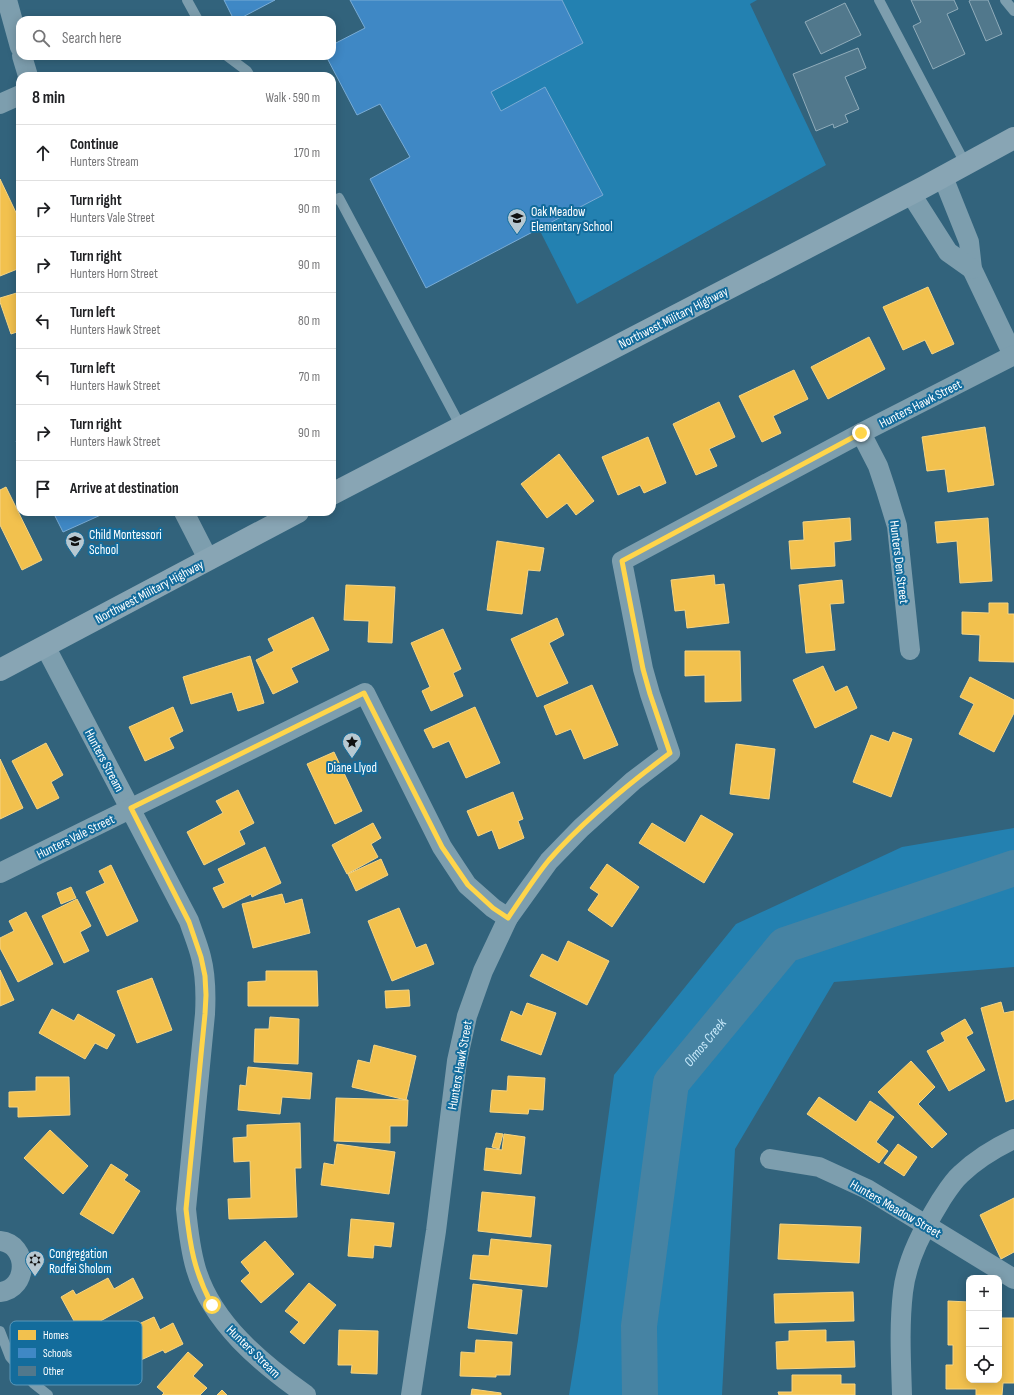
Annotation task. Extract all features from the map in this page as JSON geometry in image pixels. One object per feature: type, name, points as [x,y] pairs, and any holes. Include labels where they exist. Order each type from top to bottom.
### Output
[{"type":"main road","name":"Northwest Military Highway","points":[[336,492],[911,194],[1014,138]]},
{"type":"main road","name":"Northwest Military Highway","points":[[0,670],[290,516]]},
{"type":"street","points":[[7,0],[16,33]]},
{"type":"street","points":[[23,60],[27,72]]},
{"type":"street","points":[[0,104],[16,97]]},
{"type":"street","points":[[943,177],[969,242],[972,269],[1014,355]]},
{"type":"street","points":[[911,194],[948,252],[972,269]]},
{"type":"street","name":"Hunters Hawk Street","points":[[411,1395],[436,1231],[457,1061],[467,1016],[483,972],[508,918],[549,861],[581,828],[633,781],[670,753],[643,669],[622,561],[861,433],[1014,355]]},
{"type":"street","name":"Hunters Den Street","points":[[861,433],[878,466],[897,526],[910,650]]},
{"type":"street","points":[[186,516],[208,559]]},
{"type":"street","name":"Hunters Stream","points":[[45,646],[131,808],[189,922],[201,957],[205,976],[205,1014],[186,1209],[189,1234],[196,1268],[212,1305],[234,1334],[280,1377],[306,1395]]},
{"type":"street","name":"Hunters Vale Street","points":[[0,873],[364,693],[442,847],[468,885],[493,908],[508,918]]},
{"type":"street","points":[[902,1395],[901,1312],[903,1290],[913,1256],[926,1225],[946,1192],[960,1175],[978,1159],[1014,1139]]},
{"type":"street","name":"Hunters Meadow Street","points":[[770,1160],[818,1167],[867,1189],[1013,1277]]},
{"type":"street","points":[[0,1241],[12,1245],[19,1252],[23,1262],[23,1272],[19,1281],[12,1288],[0,1292]]},
{"type":"lane","points":[[187,0],[196,16]]},
{"type":"lane","points":[[879,0],[966,165]]},
{"type":"lane","points":[[1005,0],[1014,11]]},
{"type":"lane","points":[[232,60],[248,72]]},
{"type":"lane","points":[[336,199],[339,198],[461,427]]},
{"type":"lane","points":[[0,1331],[10,1357]]},
{"type":"lane","points":[[36,1385],[48,1395]]},
{"type":"shaded area","points":[[562,0],[757,0],[750,4],[826,165],[577,304],[539,229],[603,195],[545,87],[501,111],[491,92],[583,43]]},
{"type":"shaded area","points":[[1014,828],[1014,967],[834,982],[735,1149],[722,1395],[569,1395],[578,1340],[614,1075],[736,924],[902,847]]},
{"type":"building: Homes","points":[[0,179],[16,213],[16,270],[0,276]]},
{"type":"building: Homes","points":[[928,287],[954,344],[932,354],[925,340],[903,350],[883,307]]},
{"type":"building: Homes","points":[[16,293],[16,332],[11,334],[0,298]]},
{"type":"building: Homes","points":[[869,337],[885,369],[828,399],[811,367]]},
{"type":"building: Homes","points":[[794,370],[808,399],[773,416],[781,433],[762,442],[739,396]]},
{"type":"building: Homes","points":[[719,402],[735,437],[709,449],[717,466],[696,475],[673,424]]},
{"type":"building: Homes","points":[[985,427],[994,485],[948,492],[945,469],[927,471],[922,437]]},
{"type":"building: Homes","points":[[648,437],[666,483],[644,493],[640,485],[618,495],[602,457]]},
{"type":"building: Homes","points":[[559,454],[594,501],[576,515],[567,503],[547,518],[521,484]]},
{"type":"building: Homes","points":[[6,487],[16,507],[16,516],[20,516],[42,560],[22,570],[0,525],[0,490]]},
{"type":"building: Homes","points":[[850,518],[851,540],[834,542],[835,566],[791,569],[789,541],[804,540],[803,522]]},
{"type":"building: Homes","points":[[988,518],[992,581],[960,583],[957,541],[937,543],[935,522]]},
{"type":"building: Homes","points":[[497,541],[544,548],[540,571],[528,570],[522,614],[487,610]]},
{"type":"building: Homes","points":[[714,575],[715,585],[724,584],[729,623],[687,628],[685,610],[675,611],[671,580]]},
{"type":"building: Homes","points":[[842,580],[844,603],[830,604],[835,650],[806,653],[799,585]]},
{"type":"building: Homes","points":[[346,585],[395,587],[392,643],[368,642],[369,621],[344,620]]},
{"type":"building: Homes","points":[[989,603],[1008,603],[1008,614],[1014,614],[1014,662],[979,661],[980,635],[962,634],[962,612],[989,613]]},
{"type":"building: Homes","points":[[313,617],[329,650],[291,668],[298,682],[273,694],[256,660],[274,651],[268,639]]},
{"type":"building: Homes","points":[[557,618],[564,635],[549,643],[568,683],[537,697],[511,639]]},
{"type":"building: Homes","points":[[443,629],[461,669],[453,673],[463,696],[431,711],[422,691],[430,687],[411,643]]},
{"type":"building: Homes","points":[[685,651],[740,651],[741,701],[705,702],[705,675],[685,676]]},
{"type":"building: Homes","points":[[250,656],[264,703],[238,711],[232,692],[191,704],[183,677]]},
{"type":"building: Homes","points":[[823,666],[835,692],[847,686],[857,708],[815,728],[793,680]]},
{"type":"building: Homes","points":[[970,677],[1014,700],[1014,713],[994,752],[959,734],[974,704],[960,697]]},
{"type":"building: Homes","points":[[592,685],[618,745],[584,759],[571,729],[556,735],[544,706]]},
{"type":"building: Homes","points":[[173,707],[183,731],[169,738],[174,748],[145,761],[129,727]]},
{"type":"building: Homes","points":[[475,707],[500,763],[466,778],[449,741],[433,748],[424,730]]},
{"type":"building: Homes","points":[[893,732],[912,739],[891,797],[853,782],[871,735],[889,742]]},
{"type":"building: Homes","points":[[46,743],[63,775],[51,782],[59,798],[37,809],[12,761]]},
{"type":"building: Homes","points":[[736,744],[775,749],[769,799],[730,794]]},
{"type":"building: Homes","points":[[334,752],[362,811],[335,824],[307,764]]},
{"type":"building: Homes","points":[[0,759],[23,808],[0,819]]},
{"type":"building: Homes","points":[[238,790],[254,823],[239,831],[245,844],[204,865],[187,832],[223,813],[216,801]]},
{"type":"building: Homes","points":[[513,792],[523,819],[518,821],[524,838],[499,849],[492,830],[478,836],[467,811]]},
{"type":"building: Homes","points":[[701,815],[733,834],[704,883],[639,843],[652,823],[685,843]]},
{"type":"building: Homes","points":[[373,823],[381,838],[371,844],[378,857],[347,874],[332,845]]},
{"type":"building: Homes","points":[[265,847],[281,883],[252,897],[251,894],[223,908],[213,888],[225,883],[218,869]]},
{"type":"building: Homes","points":[[381,859],[388,875],[356,891],[348,874]]},
{"type":"building: Homes","points":[[607,864],[639,887],[612,927],[588,910],[599,894],[590,888]]},
{"type":"building: Homes","points":[[111,865],[138,921],[107,936],[86,892],[105,883],[99,871]]},
{"type":"building: Homes","points":[[71,887],[76,898],[61,904],[57,893]]},
{"type":"building: Homes","points":[[282,894],[285,904],[302,899],[310,933],[253,948],[242,904]]},
{"type":"building: Homes","points":[[77,899],[91,926],[80,932],[89,951],[64,963],[42,916]]},
{"type":"building: Homes","points":[[399,908],[416,948],[426,944],[434,964],[392,981],[368,921]]},
{"type":"building: Homes","points":[[26,912],[53,964],[18,982],[0,948],[0,938],[14,931],[9,921]]},
{"type":"building: Homes","points":[[568,941],[609,961],[587,1005],[530,976],[542,954],[558,962]]},
{"type":"building: Homes","points":[[0,970],[14,1000],[0,1006]]},
{"type":"building: Homes","points":[[266,971],[317,971],[318,1006],[248,1006],[248,982],[266,981]]},
{"type":"building: Homes","points":[[152,978],[172,1030],[137,1043],[117,991]]},
{"type":"building: Homes","points":[[409,990],[410,1006],[386,1008],[385,991]]},
{"type":"building: Homes","points":[[1001,1002],[1004,1013],[1014,1011],[1014,1099],[1006,1102],[981,1008]]},
{"type":"building: Homes","points":[[527,1003],[556,1013],[541,1055],[501,1040],[511,1011],[522,1016]]},
{"type":"building: Homes","points":[[52,1009],[74,1021],[78,1014],[115,1035],[107,1049],[95,1043],[85,1059],[39,1033]]},
{"type":"building: Homes","points":[[270,1017],[299,1019],[298,1064],[254,1062],[255,1029],[269,1029]]},
{"type":"building: Homes","points":[[965,1019],[973,1033],[966,1037],[985,1070],[949,1091],[927,1051],[945,1041],[941,1033]]},
{"type":"building: Homes","points":[[374,1045],[416,1056],[406,1100],[352,1087],[358,1060],[370,1063]]},
{"type":"building: Homes","points":[[911,1061],[935,1087],[918,1104],[947,1134],[932,1148],[878,1092]]},
{"type":"building: Homes","points":[[248,1067],[312,1073],[310,1099],[282,1097],[280,1114],[238,1110],[240,1085],[246,1086]]},
{"type":"building: Homes","points":[[508,1076],[545,1078],[543,1110],[529,1109],[528,1114],[490,1112],[492,1090],[507,1091]]},
{"type":"building: Homes","points":[[36,1077],[69,1077],[70,1115],[18,1117],[18,1107],[9,1107],[9,1092],[36,1091]]},
{"type":"building: Homes","points":[[819,1097],[856,1122],[870,1101],[894,1117],[876,1142],[888,1151],[879,1163],[807,1114]]},
{"type":"building: Homes","points":[[336,1098],[408,1100],[407,1126],[390,1126],[390,1143],[334,1141]]},
{"type":"building: Homes","points":[[300,1123],[301,1168],[295,1168],[297,1217],[229,1219],[228,1199],[251,1198],[250,1161],[234,1162],[233,1138],[247,1137],[247,1125]]},
{"type":"building: Homes","points":[[50,1130],[88,1166],[63,1194],[24,1158]]},
{"type":"building: Homes","points":[[496,1133],[503,1134],[499,1149],[492,1147]]},
{"type":"building: Homes","points":[[504,1134],[525,1137],[521,1174],[484,1170],[486,1148],[502,1150]]},
{"type":"building: Homes","points":[[337,1144],[395,1152],[389,1194],[321,1185],[324,1163],[334,1165]]},
{"type":"building: Homes","points":[[898,1144],[917,1157],[904,1176],[884,1163]]},
{"type":"building: Homes","points":[[111,1164],[128,1175],[124,1180],[140,1191],[113,1234],[80,1214]]},
{"type":"building: Homes","points":[[482,1192],[535,1197],[531,1237],[478,1231]]},
{"type":"building: Homes","points":[[1014,1198],[1014,1252],[1001,1259],[980,1215]]},
{"type":"building: Homes","points":[[351,1219],[394,1223],[391,1247],[374,1245],[373,1258],[348,1256]]},
{"type":"building: Homes","points":[[780,1224],[861,1227],[859,1263],[778,1259]]},
{"type":"building: Homes","points":[[491,1239],[551,1245],[547,1287],[470,1279],[473,1255],[489,1256]]},
{"type":"building: Homes","points":[[265,1241],[294,1274],[261,1303],[241,1281],[250,1273],[241,1262]]},
{"type":"building: Homes","points":[[108,1278],[114,1289],[133,1278],[143,1298],[100,1321],[74,1321],[61,1297],[73,1290],[76,1295]]},
{"type":"building: Homes","points":[[309,1283],[336,1305],[304,1344],[290,1332],[299,1322],[285,1311]]},
{"type":"building: Homes","points":[[473,1284],[522,1290],[517,1334],[468,1328]]},
{"type":"building: Homes","points":[[853,1292],[854,1321],[775,1323],[774,1294]]},
{"type":"building: Homes","points":[[948,1301],[966,1302],[966,1383],[1002,1383],[1002,1318],[1014,1318],[1014,1383],[1003,1383],[1002,1395],[976,1395],[976,1389],[946,1389],[946,1365],[953,1365],[953,1345],[948,1345]]},
{"type":"building: Homes","points":[[154,1317],[160,1330],[173,1323],[183,1344],[165,1353],[163,1350],[142,1359],[142,1322]]},
{"type":"building: Homes","points":[[339,1330],[378,1331],[377,1374],[351,1373],[352,1365],[338,1365]]},
{"type":"building: Homes","points":[[826,1330],[826,1342],[854,1341],[855,1367],[777,1369],[776,1342],[789,1341],[789,1331]]},
{"type":"building: Homes","points":[[476,1340],[512,1342],[510,1375],[496,1375],[496,1377],[460,1376],[461,1352],[475,1353]]},
{"type":"building: Homes","points":[[188,1352],[203,1365],[193,1376],[207,1388],[200,1395],[162,1395],[164,1393],[157,1387]]},
{"type":"building: Homes","points":[[792,1375],[841,1375],[841,1384],[855,1384],[855,1395],[779,1395],[778,1392],[792,1392]]},
{"type":"building: Homes","points":[[472,1389],[501,1393],[501,1395],[471,1395]]},
{"type":"building: Homes","points":[[222,1390],[227,1395],[217,1395]]},
{"type":"building: Schools","points":[[224,0],[275,0],[245,16],[232,16]]},
{"type":"building: Schools","points":[[350,0],[562,0],[583,43],[491,92],[501,111],[545,87],[603,195],[426,288],[370,179],[410,157],[380,104],[357,115],[336,75],[336,72],[334,72],[328,60],[336,60],[336,43],[365,28]]},
{"type":"building: Schools","name":"Child Montessori School","points":[[55,516],[99,516],[63,532]]},
{"type":"building: Other","points":[[911,0],[954,0],[958,9],[947,14],[965,54],[933,69],[913,26],[921,22]]},
{"type":"building: Other","points":[[988,0],[1002,34],[986,41],[969,1]]},
{"type":"building: Other","points":[[845,3],[861,35],[821,54],[805,22]]},
{"type":"building: Other","points":[[858,48],[866,68],[845,77],[859,109],[845,115],[848,122],[834,128],[833,124],[816,131],[793,74]]},
{"type":"waterway","name":"Olmos Creek","points":[[640,1395],[639,1326],[671,1083],[785,945],[1014,868]]},
{"type":"place","name":"Oak Meadow Elementary School","points":[[517,235]]},
{"type":"place","name":"Child Montessori School","points":[[75,558]]},
{"type":"place","name":"Diane Llyod","points":[[352,759]]},
{"type":"place","name":"Congregation Rodfei Sholom","points":[[35,1277]]},
{"type":"route","points":[[212,1305],[196,1268],[189,1234],[186,1209],[205,1014],[205,976],[201,957],[189,922],[131,808],[364,693],[442,847],[468,885],[493,908],[508,918],[549,861],[581,828],[633,781],[670,753],[643,669],[622,561],[861,433]]}]
